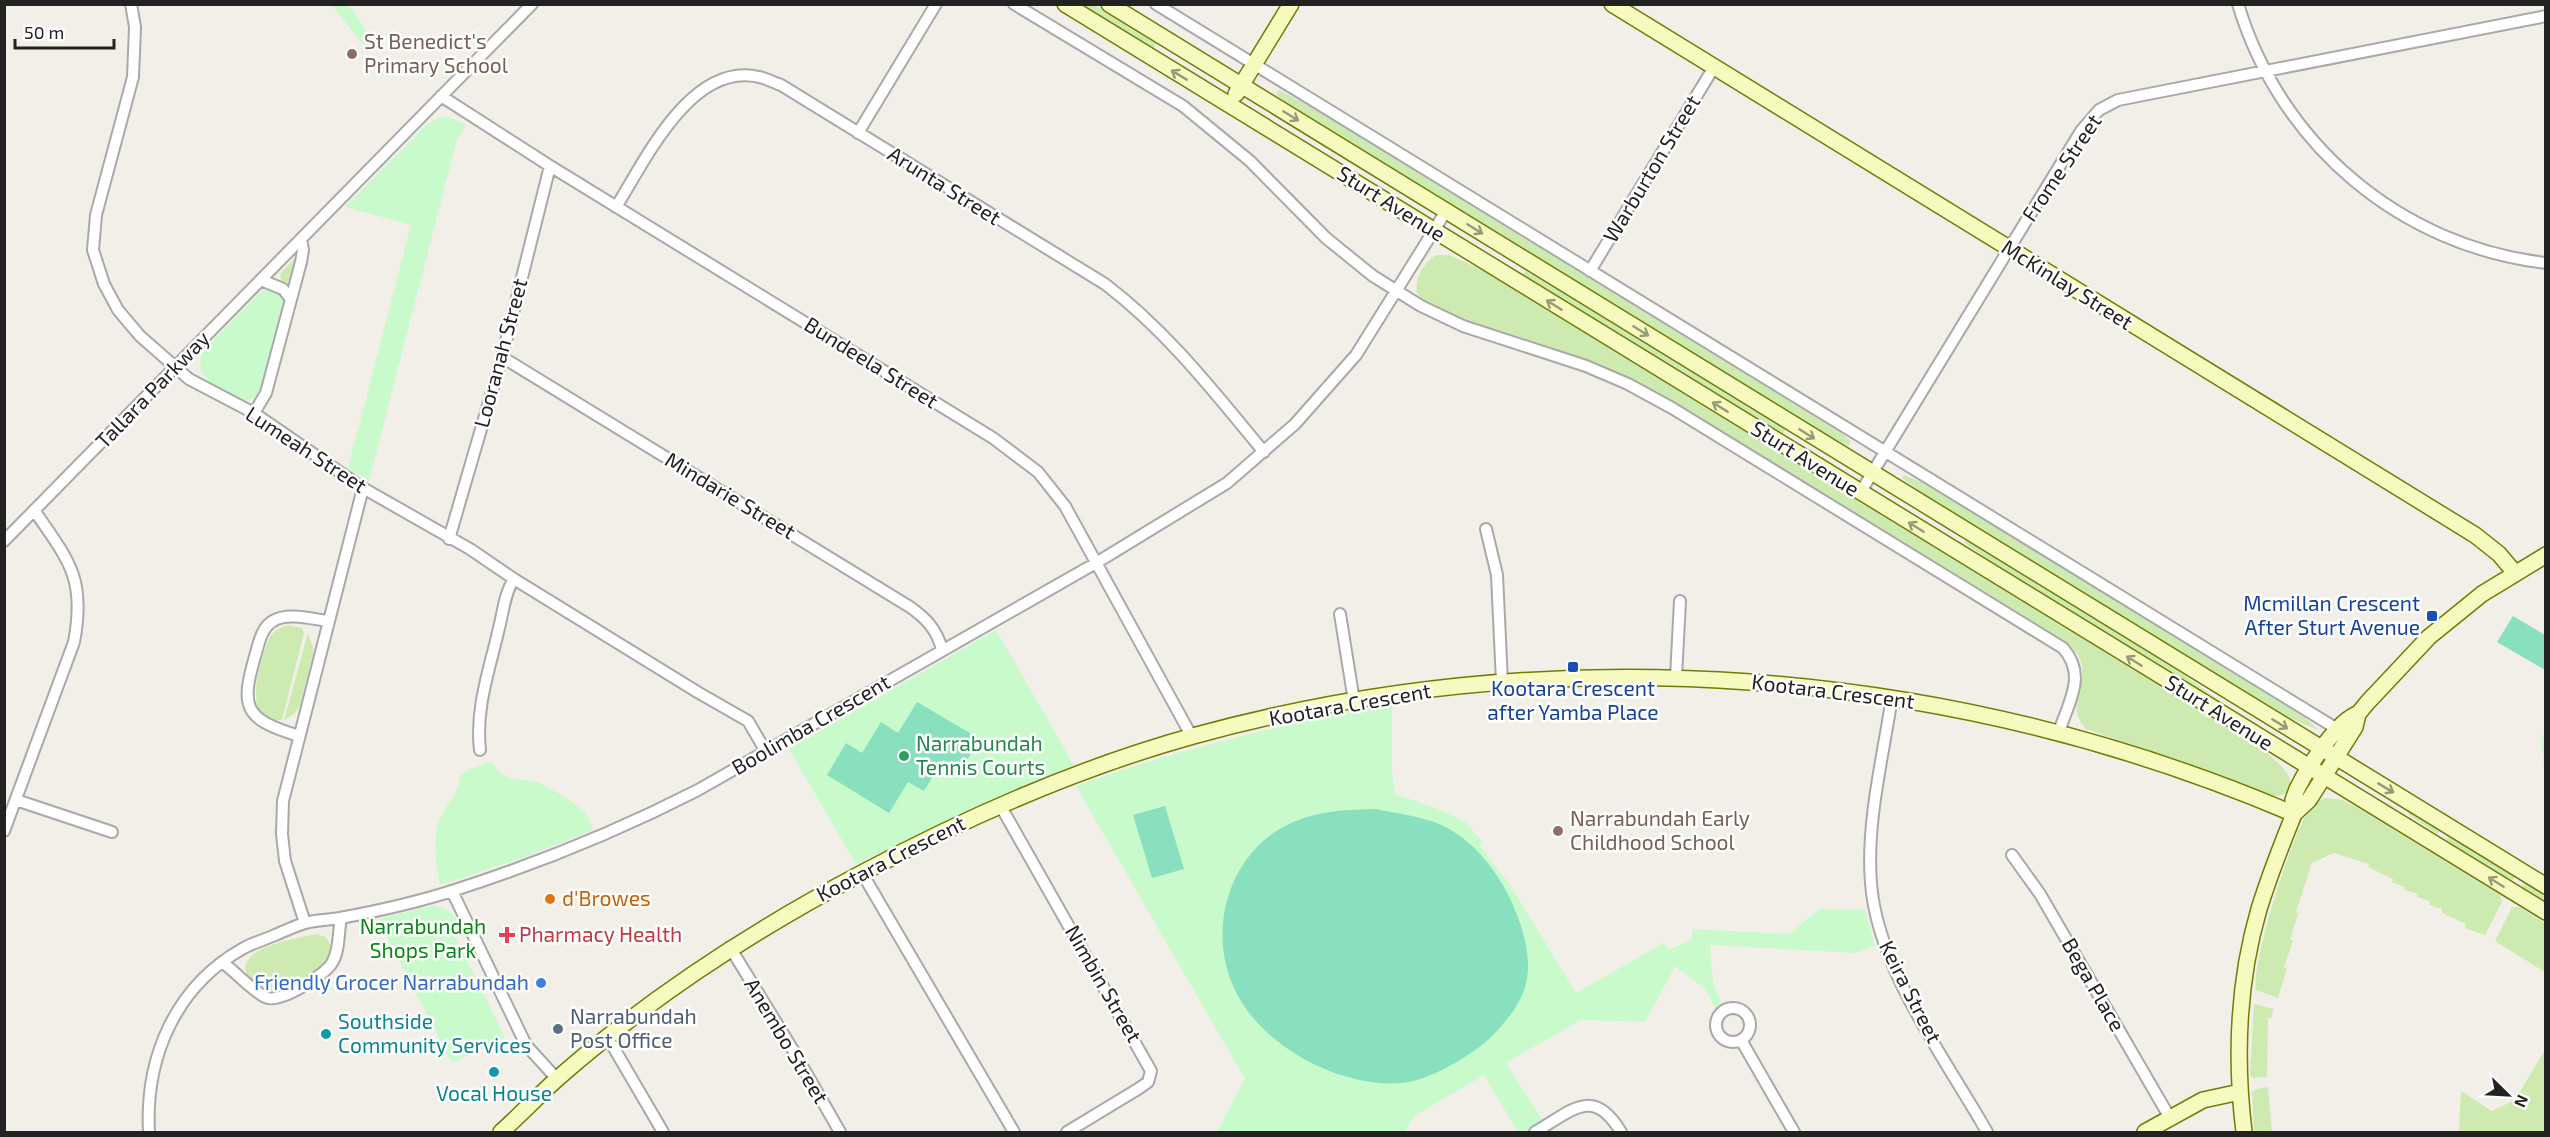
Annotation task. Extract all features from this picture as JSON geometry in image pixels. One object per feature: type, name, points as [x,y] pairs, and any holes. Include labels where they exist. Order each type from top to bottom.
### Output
[{"type":"street","name":"Lumeah Street","points":[[131,4],[135,27],[133,77],[96,215],[93,250],[104,284],[118,310],[140,336],[189,379],[254,413],[363,488],[470,549],[514,579],[748,721],[765,750]]},
{"type":"street","name":"Tallara Parkway","points":[[4,541],[532,4]]},
{"type":"street","points":[[858,133],[936,4]]},
{"type":"street","name":"Sturt Avenue","points":[[1014,4],[1183,106],[1250,161],[1326,238],[1373,276],[1421,306],[1463,326],[1586,366],[1628,384],[2063,648],[2075,664],[2076,679],[2059,732]]},
{"type":"street","name":"Sturt Avenue","points":[[1065,4],[2309,769],[2546,912]]},
{"type":"street","name":"Sturt Avenue","points":[[1109,4],[2546,886]]},
{"type":"street","points":[[1156,4],[2343,733]]},
{"type":"street","points":[[1229,105],[1291,4]]},
{"type":"street","name":"McKinlay Street","points":[[1612,4],[2482,540],[2499,554],[2515,573]]},
{"type":"street","points":[[2238,4],[2250,41],[2265,71],[2313,142],[2349,178],[2412,221],[2454,240],[2501,255],[2546,263]]},
{"type":"street","name":"Frome Street","points":[[1860,493],[2081,131],[2099,110],[2118,100],[2546,16]]},
{"type":"street","name":"Warburton Street","points":[[1590,271],[1714,67]]},
{"type":"street","name":"Arunta Street","points":[[616,207],[677,113],[702,90],[729,77],[758,76],[780,85],[1105,284],[1136,308],[1183,355],[1264,452]]},
{"type":"street","name":"Bundeela Street","points":[[441,96],[550,166],[784,308],[1002,445],[1038,472],[1065,506],[1192,736]]},
{"type":"street","name":"Looranah Street","points":[[449,539],[502,357],[550,166]]},
{"type":"street","name":"Boolimba Crescent","points":[[149,1132],[147,1108],[151,1075],[162,1043],[184,1000],[201,980],[222,962],[243,948],[304,923],[341,918],[452,891],[584,844],[631,824],[698,790],[1096,563],[1227,483],[1295,424],[1348,364],[1397,291],[1446,211]]},
{"type":"street","points":[[254,413],[266,393],[302,256],[301,239]]},
{"type":"street","points":[[261,280],[283,289],[290,298]]},
{"type":"street","name":"Mindarie Street","points":[[502,357],[910,607],[929,621],[938,636],[942,649]]},
{"type":"street","points":[[304,923],[285,861],[282,834],[283,801],[363,488]]},
{"type":"street","points":[[4,831],[74,642],[79,612],[76,580],[65,556],[34,510]]},
{"type":"street","points":[[1486,529],[1497,575],[1502,682]]},
{"type":"street","points":[[2294,814],[2307,803],[2323,777],[2329,754],[2343,733],[2348,717],[2358,714],[2429,637],[2473,601],[2546,555]]},
{"type":"street","points":[[480,750],[478,734],[480,705],[514,579]]},
{"type":"street","points":[[1676,677],[1680,601]]},
{"type":"street","points":[[1340,614],[1354,701]]},
{"type":"street","points":[[299,736],[265,724],[253,713],[246,701],[246,685],[262,633],[273,621],[290,617],[328,621]]},
{"type":"street","name":"Kootara Crescent","points":[[501,1132],[557,1079],[608,1038],[731,949],[798,906],[919,842],[1064,779],[1192,736],[1354,701],[1502,682],[1604,677],[1737,680],[1892,697],[1979,713],[2059,732],[2165,765],[2294,814]]},
{"type":"street","name":"Keira Street","points":[[1892,697],[1871,843],[1871,884],[1876,917],[1887,953],[1903,987],[1987,1132]]},
{"type":"street","points":[[2244,1132],[2240,1092],[2240,1030],[2249,951],[2265,891],[2294,814],[2295,793],[2309,769],[2329,754]]},
{"type":"street","points":[[16,800],[112,832]]},
{"type":"street","name":"Nimbin Street","points":[[1000,805],[1151,1071],[1148,1082],[1143,1086],[1067,1132]]},
{"type":"street","name":"Bega Place","points":[[2012,855],[2040,894],[2170,1118]]},
{"type":"street","points":[[862,873],[1014,1132]]},
{"type":"street","points":[[452,891],[526,1045],[557,1079]]},
{"type":"street","points":[[222,962],[267,998],[278,998],[316,979],[332,964],[337,952],[341,918]]},
{"type":"street","name":"Anembo Street","points":[[731,949],[840,1132]]},
{"type":"street","points":[[608,1038],[663,1132]]},
{"type":"street","points":[[1741,1040],[1794,1132]]},
{"type":"street","points":[[2145,1132],[2203,1100],[2240,1092]]},
{"type":"street","points":[[1536,1132],[1581,1107],[1591,1105],[1608,1113],[1621,1132]]},
{"type":"green space","points":[[332,5],[346,5],[353,10],[376,46],[369,52]]},
{"type":"green space","points":[[1078,5],[1094,5],[1157,43],[1153,49]]},
{"type":"green space","points":[[1279,90],[1311,107],[1839,431],[1851,441],[1848,446],[1820,432],[1298,111],[1276,95]]},
{"type":"green space","points":[[449,117],[466,124],[456,143],[369,481],[348,468],[411,225],[345,207],[425,126],[438,118]]},
{"type":"green space","points":[[1436,255],[1449,255],[1482,270],[2247,740],[2282,766],[2288,774],[2289,789],[2284,794],[2272,796],[2193,765],[2086,729],[2079,718],[2076,707],[2082,668],[2078,656],[2069,644],[1670,400],[1586,360],[1463,319],[1426,302],[1417,293],[1417,282],[1424,266]]},
{"type":"green space","points":[[294,259],[297,259],[290,288],[281,280],[280,274]]},
{"type":"green space","points":[[1526,271],[1786,429],[1782,435],[1521,277]]},
{"type":"green space","points":[[266,290],[279,293],[285,301],[285,307],[263,390],[251,399],[239,399],[210,382],[202,373],[200,362],[205,349],[260,293]]},
{"type":"green space","points":[[1904,475],[1929,485],[2303,716],[2319,730],[2280,714],[1932,500],[1902,478]]},
{"type":"green space","points":[[1966,540],[2165,661],[2225,705],[2223,708],[2022,584],[1965,543]]},
{"type":"green space","points":[[2513,616],[2545,635],[2545,670],[2497,642]]},
{"type":"green space","points":[[287,625],[302,628],[304,633],[282,720],[268,718],[260,712],[256,701],[256,688],[270,636]]},
{"type":"green space","points":[[996,630],[1075,767],[975,807],[856,864],[789,749]]},
{"type":"green space","points":[[308,633],[314,650],[300,705],[294,714],[284,720]]},
{"type":"green space","name":"Narrabundah Tennis Courts","points":[[917,702],[980,739],[961,770],[943,760],[924,791],[908,782],[889,813],[827,775],[846,743],[862,753],[881,722],[898,733]]},
{"type":"green space","points":[[1392,705],[1392,773],[1395,794],[1464,821],[1483,842],[1480,846],[1511,886],[1576,993],[1664,943],[1669,950],[1692,939],[1692,929],[1790,934],[1819,909],[1865,910],[1875,946],[1855,953],[1710,945],[1713,983],[1722,1005],[1716,1010],[1706,990],[1675,966],[1645,1022],[1580,1020],[1506,1063],[1543,1121],[1524,1132],[1518,1132],[1484,1075],[1414,1116],[1405,1132],[1217,1132],[1245,1079],[1076,786],[1154,760],[1232,738]]},
{"type":"green space","points":[[2545,729],[2545,777],[2541,741]]},
{"type":"green space","points":[[492,761],[495,768],[505,776],[541,783],[554,790],[582,810],[593,830],[530,855],[440,885],[435,843],[440,819],[455,794],[459,777],[469,769]]},
{"type":"green space","points":[[2326,798],[2342,800],[2358,808],[2500,895],[2502,902],[2485,935],[2465,928],[2466,924],[2442,913],[2442,909],[2429,905],[2429,901],[2417,897],[2418,894],[2404,890],[2405,887],[2392,882],[2393,879],[2368,867],[2369,864],[2334,853],[2312,863],[2296,912],[2298,914],[2290,939],[2293,941],[2284,967],[2287,968],[2278,998],[2256,990],[2260,952],[2285,865],[2305,817],[2313,804]]},
{"type":"green space","points":[[1165,806],[1184,869],[1152,878],[1133,815]]},
{"type":"green space","points":[[1376,809],[1434,822],[1463,838],[1476,850],[1488,863],[1507,892],[1520,923],[1528,958],[1528,972],[1520,999],[1503,1025],[1490,1038],[1472,1052],[1436,1073],[1402,1083],[1379,1083],[1354,1079],[1307,1061],[1285,1047],[1250,1014],[1237,994],[1227,970],[1223,944],[1224,919],[1229,894],[1239,871],[1254,850],[1273,833],[1296,821],[1316,815],[1336,811]]},
{"type":"green space","points":[[2409,811],[2440,830],[2437,834],[2408,814]]},
{"type":"green space","points":[[2449,836],[2515,876],[2510,884],[2446,840]]},
{"type":"green space","points":[[2525,882],[2545,895],[2545,906],[2520,890]]},
{"type":"green space","name":"Narrabundah Shops Park","points":[[430,906],[450,912],[463,928],[453,933],[505,1037],[452,1063],[378,919]]},
{"type":"green space","points":[[2512,907],[2519,907],[2545,923],[2545,972],[2495,941]]},
{"type":"green space","points":[[316,934],[326,937],[331,946],[327,959],[318,971],[304,981],[289,988],[274,991],[260,989],[250,981],[245,966],[256,952],[276,944]]},
{"type":"green space","points":[[2254,1004],[2274,1009],[2271,1018],[2268,1018],[2267,1077],[2253,1078],[2250,1074]]},
{"type":"green space","points":[[2545,1050],[2545,1132],[2459,1132],[2461,1091],[2492,1111],[2515,1100]]},
{"type":"green space","points":[[2268,1087],[2272,1132],[2254,1132],[2252,1092]]},
{"type":"place","name":"St Benedict's Primary School","points":[[352,54]]},
{"type":"place","name":"Mcmillan Crescent After Sturt Avenue","points":[[2432,616]]},
{"type":"place","name":"Kootara Crescent after Yamba Place","points":[[1573,667]]},
{"type":"place","name":"Narrabundah Tennis Courts","points":[[904,756]]},
{"type":"place","name":"Narrabundah Early Childhood School","points":[[1558,831]]},
{"type":"place","name":"d'Browes","points":[[550,899]]},
{"type":"place","name":"Pharmacy Health","points":[[507,935]]},
{"type":"place","name":"Friendly Grocer Narrabundah","points":[[541,983]]},
{"type":"place","name":"Narrabundah Post Office","points":[[558,1029]]},
{"type":"place","name":"Southside Community Services","points":[[326,1034]]},
{"type":"place","name":"Vocal House","points":[[494,1072]]}]
